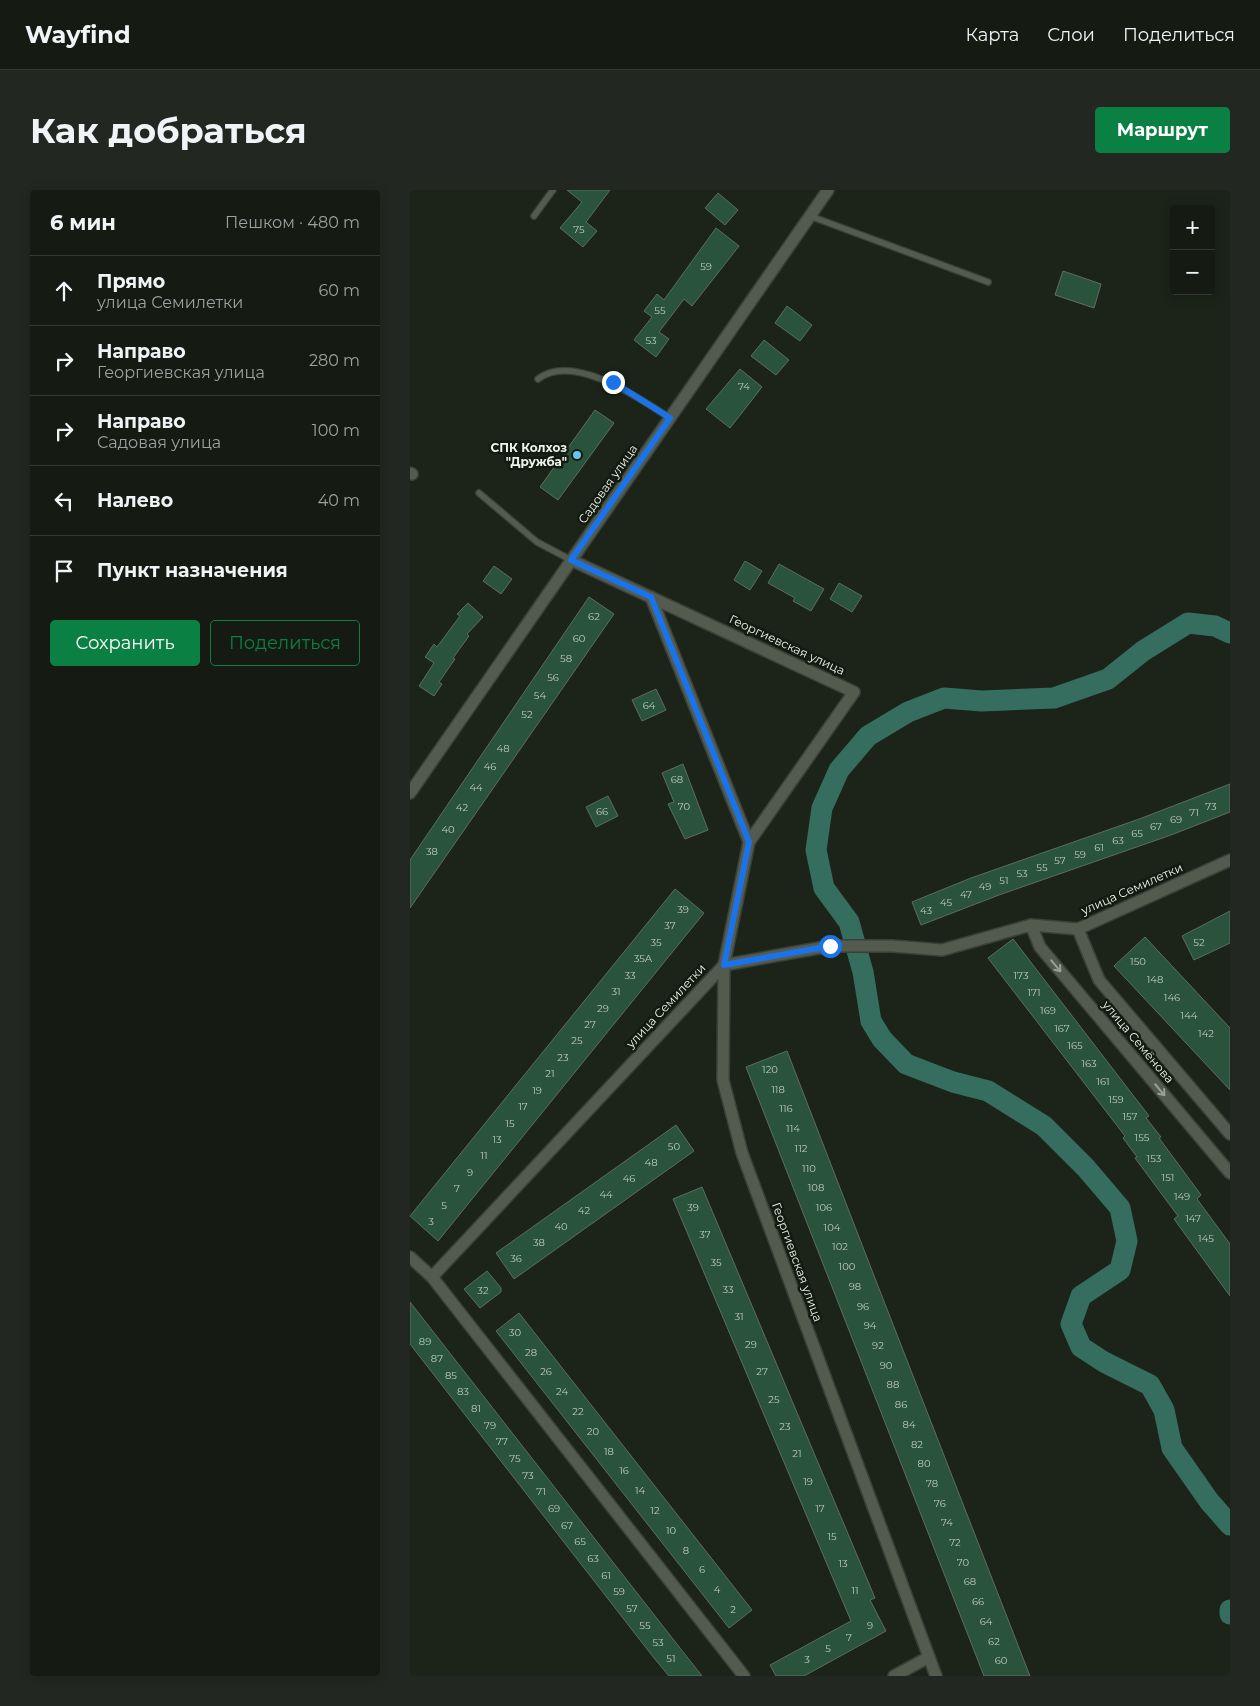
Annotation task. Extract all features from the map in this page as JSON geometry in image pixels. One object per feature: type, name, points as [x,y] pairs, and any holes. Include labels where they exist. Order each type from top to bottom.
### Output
[{"type":"street","name":"Садовая улица","points":[[410,793],[828,190]]},
{"type":"street","name":"Георгиевская улица","points":[[571,560],[854,692],[749,842],[724,965],[723,1080],[742,1153],[936,1676]]},
{"type":"street","points":[[651,597],[749,842]]},
{"type":"street","name":"улица Семилетки","points":[[432,1277],[724,965],[830,946],[892,946],[942,950],[1031,924],[1078,929],[1230,860]]},
{"type":"street","name":"улица Семёнова","points":[[1031,924],[1040,947],[1230,1173]]},
{"type":"street","name":"улица Семёнова","points":[[1078,929],[1099,980],[1230,1134]]},
{"type":"street","points":[[410,1257],[432,1277],[744,1676]]},
{"type":"street","points":[[894,1676],[929,1657]]},
{"type":"lane","points":[[534,216],[553,190]]},
{"type":"lane","points":[[810,216],[988,282]]},
{"type":"lane","points":[[538,379],[556,370],[569,370],[613,382],[670,418]]},
{"type":"lane","points":[[479,493],[537,542],[571,560]]},
{"type":"building","points":[[567,190],[610,190],[586,222],[597,231],[583,247],[560,228],[582,202]]},
{"type":"building","points":[[718,193],[738,210],[725,225],[705,208]]},
{"type":"building","points":[[716,228],[739,246],[692,306],[684,299],[659,332],[669,339],[656,357],[634,340],[652,317],[644,311],[657,294],[664,300]]},
{"type":"building","points":[[1063,271],[1101,284],[1094,308],[1055,295]]},
{"type":"building","points":[[787,306],[812,325],[800,341],[775,323]]},
{"type":"building","points":[[764,340],[789,360],[776,375],[751,356]]},
{"type":"building","points":[[740,369],[762,387],[730,428],[706,409]]},
{"type":"building","name":"СПК Колхоз \"Дружба\"","points":[[595,410],[614,423],[558,500],[540,487]]},
{"type":"building","points":[[745,561],[762,571],[750,590],[734,580]]},
{"type":"building","points":[[779,564],[824,589],[811,611],[793,601],[795,598],[768,583]]},
{"type":"building","points":[[494,566],[512,579],[501,594],[483,581]]},
{"type":"building","points":[[839,583],[862,596],[852,612],[830,599]]},
{"type":"building","points":[[589,597],[614,614],[410,908],[410,860]]},
{"type":"building","points":[[468,603],[483,617],[467,634],[469,636],[439,682],[442,684],[434,696],[419,686],[434,663],[425,657],[434,644],[437,647],[460,616],[457,614]]},
{"type":"building","points":[[656,689],[666,710],[642,721],[632,700]]},
{"type":"building","points":[[683,764],[708,830],[685,839],[668,804],[674,802],[662,773]]},
{"type":"building","points":[[1230,784],[1230,812],[921,925],[912,902],[971,878],[1142,818]]},
{"type":"building","points":[[608,796],[618,816],[596,827],[586,807]]},
{"type":"building","points":[[675,889],[704,913],[438,1241],[410,1216]]},
{"type":"building","points":[[1230,911],[1230,943],[1194,960],[1182,936]]},
{"type":"building","points":[[1145,937],[1230,1028],[1230,1090],[1114,966]]},
{"type":"building","points":[[1013,939],[1149,1116],[1146,1118],[1161,1137],[1159,1138],[1201,1195],[1197,1199],[1230,1244],[1230,1296],[1174,1219],[1178,1216],[1135,1158],[1137,1157],[1123,1138],[1125,1136],[988,958]]},
{"type":"building","points":[[787,1051],[1030,1676],[984,1676],[746,1067]]},
{"type":"building","points":[[676,1125],[694,1151],[514,1279],[496,1253]]},
{"type":"building","points":[[702,1187],[875,1598],[870,1600],[886,1631],[804,1676],[776,1676],[770,1665],[851,1621],[673,1199]]},
{"type":"building","points":[[487,1271],[501,1288],[501,1292],[480,1308],[464,1289]]},
{"type":"building","points":[[410,1302],[702,1676],[669,1676],[654,1658],[410,1344]]},
{"type":"building","points":[[519,1313],[752,1610],[729,1628],[496,1331]]},
{"type":"waterway","points":[[1230,633],[1215,626],[1188,623],[1143,651],[1108,679],[1054,698],[982,701],[944,698],[908,712],[868,736],[839,770],[822,808],[816,850],[824,888],[849,922],[863,972],[871,1021],[882,1039],[906,1064],[953,1082],[988,1091],[1044,1126],[1086,1168],[1120,1208],[1127,1241],[1120,1270],[1081,1296],[1071,1324],[1081,1347],[1104,1362],[1150,1385],[1164,1410],[1172,1448],[1209,1501],[1230,1525]]},
{"type":"place","name":"СПК Колхоз \"Дружба\"","points":[[577,455]]},
{"type":"route","points":[[613,382],[670,418],[571,560],[651,597],[749,842],[724,965],[830,946]]}]
